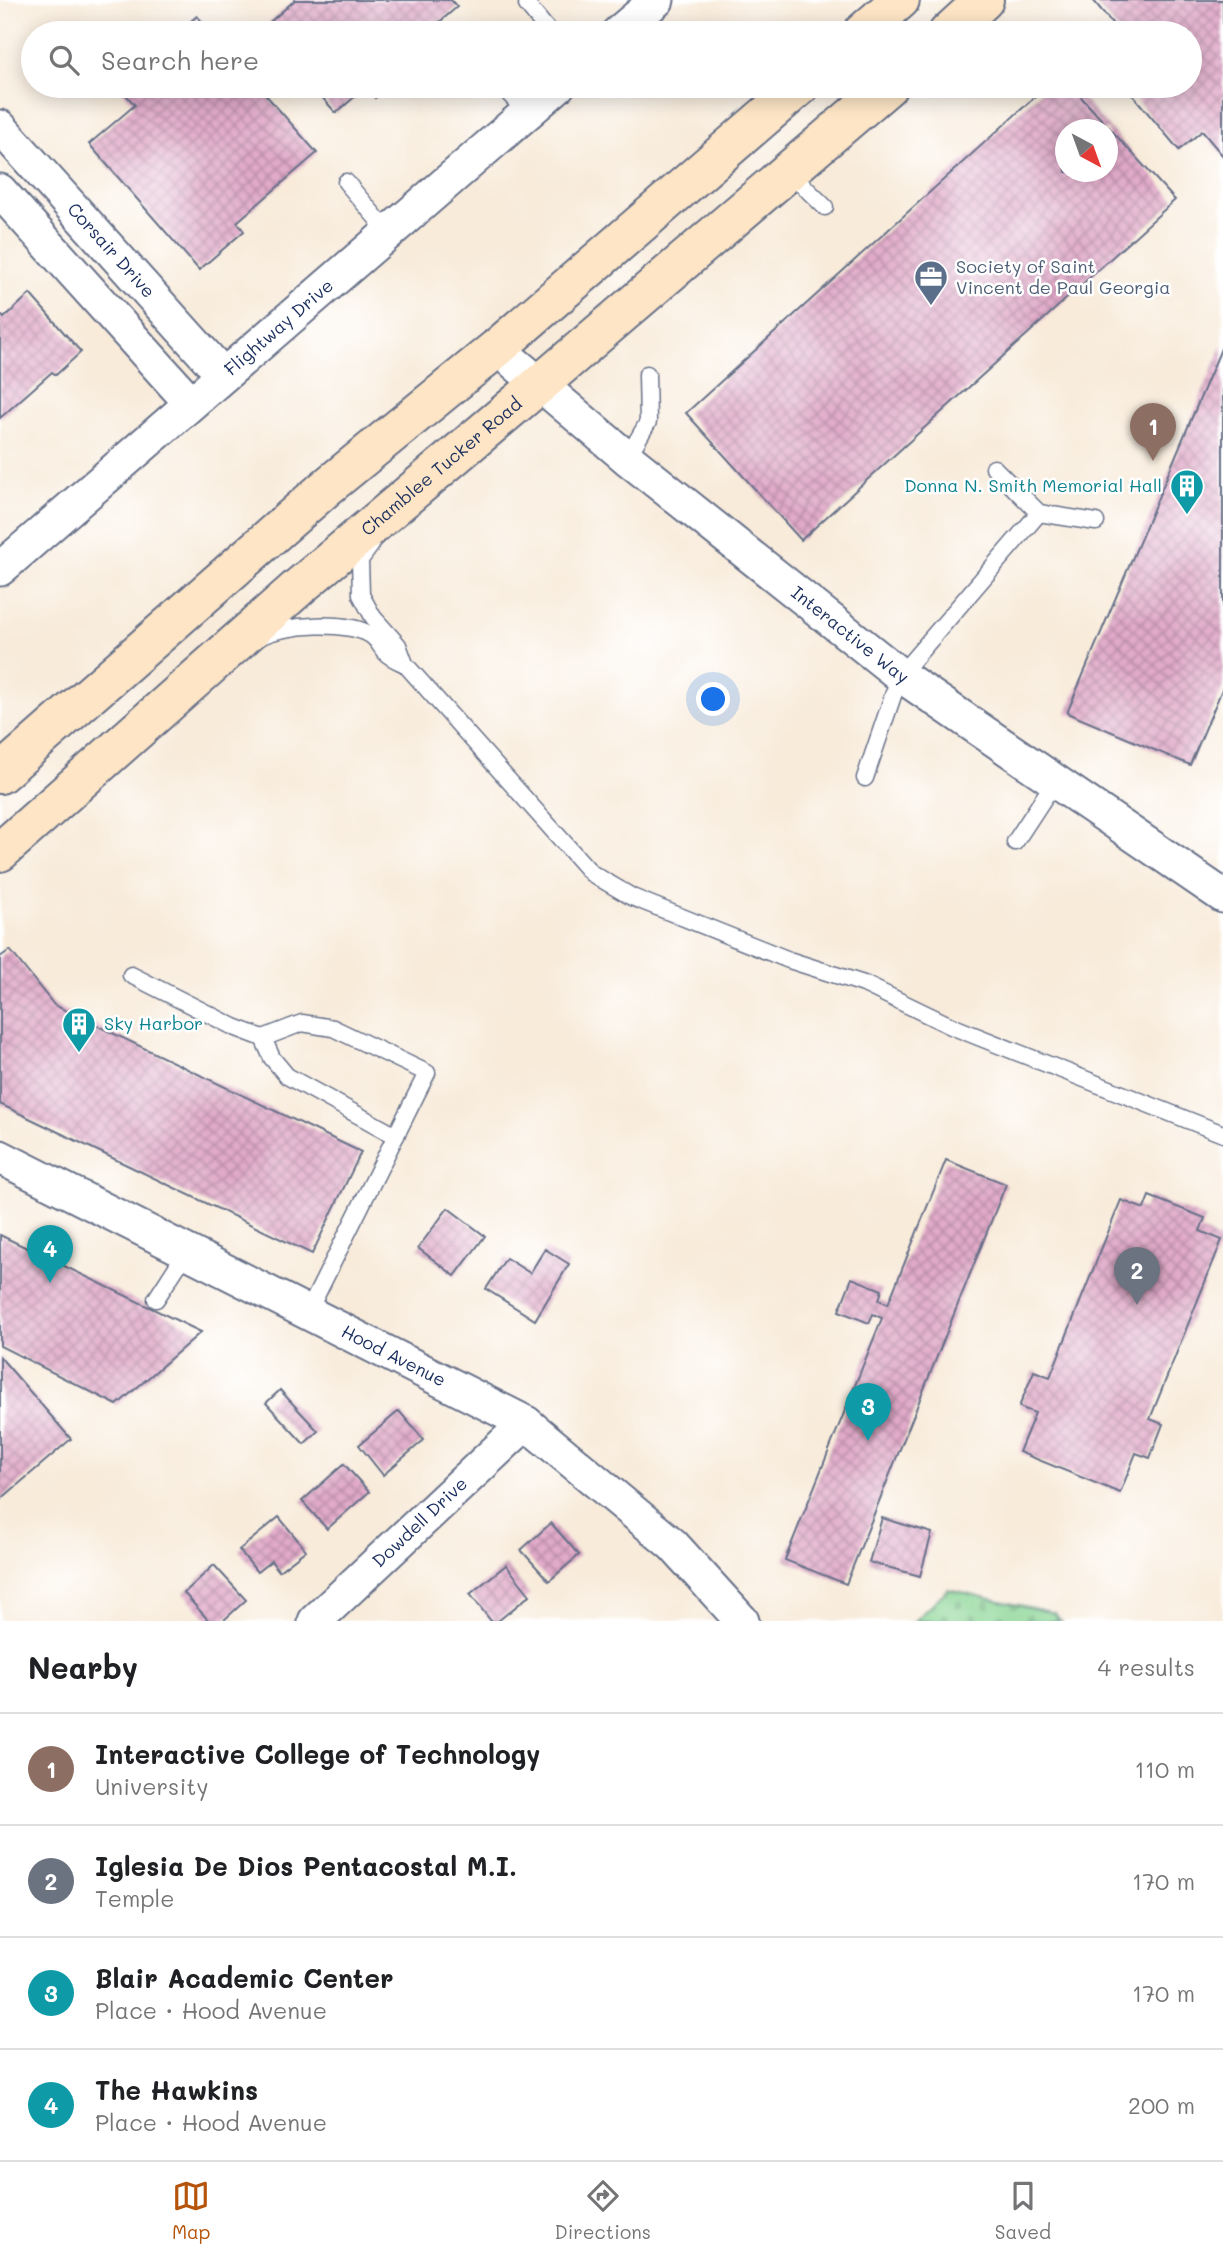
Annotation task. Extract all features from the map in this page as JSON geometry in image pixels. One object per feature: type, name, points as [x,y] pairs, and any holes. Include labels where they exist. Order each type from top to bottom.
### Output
[{"type":"main road","points":[[876,21],[900,0]]},
{"type":"main road","points":[[0,774],[328,486],[497,348],[786,98]]},
{"type":"main road","name":"Chamblee Tucker Road","points":[[0,852],[197,675],[874,98]]},
{"type":"street","points":[[632,21],[657,0]]},
{"type":"street","name":"Flightway Drive","points":[[0,569],[544,98]]},
{"type":"street","name":"Corsair Drive","points":[[0,127],[223,375]]},
{"type":"street","points":[[0,191],[191,403]]},
{"type":"street","name":"Interactive Way","points":[[497,348],[627,458],[901,675],[1223,897]]},
{"type":"street","name":"Hood Avenue","points":[[0,1157],[526,1423],[673,1545],[742,1621]]},
{"type":"street","name":"Dowdell Drive","points":[[315,1621],[526,1423]]},
{"type":"lane","points":[[527,5],[540,21]]},
{"type":"lane","points":[[513,98],[527,113]]},
{"type":"lane","points":[[788,171],[825,207]]},
{"type":"lane","points":[[346,182],[389,233]]},
{"type":"lane","points":[[627,458],[648,422],[647,374]]},
{"type":"lane","points":[[994,468],[1039,513],[1096,522]]},
{"type":"lane","points":[[405,664],[398,645],[373,617],[361,595],[360,560],[413,489]]},
{"type":"lane","points":[[865,778],[901,675],[1039,513]]},
{"type":"lane","points":[[197,675],[267,633],[308,626],[350,626],[372,636],[387,654],[405,664],[591,873],[632,897],[789,960],[864,984],[951,1026],[1223,1134]]},
{"type":"lane","points":[[1015,842],[1055,781]]},
{"type":"lane","points":[[131,975],[234,1027],[263,1038],[302,1023],[333,1028],[427,1073],[307,1312]]},
{"type":"lane","points":[[263,1038],[272,1058],[287,1076],[396,1136]]},
{"type":"lane","points":[[156,1299],[187,1251]]},
{"type":"green space","points":[[948,1589],[1054,1613],[1061,1621],[914,1621]]},
{"type":"building","points":[[295,0],[451,0],[457,7],[441,21],[271,21]]},
{"type":"building","points":[[1093,0],[1223,0],[1223,156],[1202,131],[1179,150],[1135,98],[1202,98],[1202,21],[1110,21]]},
{"type":"building","points":[[129,98],[269,98],[317,153],[237,222],[244,231],[199,270],[89,144],[135,105]]},
{"type":"building","points":[[323,98],[353,98],[336,113]]},
{"type":"building","name":"Society of Saint Vincent de Paul Georgia","points":[[1034,98],[1082,98],[1101,119],[1055,119],[1055,182],[1118,182],[1118,138],[1175,200],[801,540],[686,413]]},
{"type":"building","points":[[30,294],[81,352],[56,375],[52,372],[0,418],[0,314],[4,318]]},
{"type":"building","name":"Donna N. Smith Memorial Hall","points":[[1223,344],[1223,687],[1190,765],[1067,713]]},
{"type":"building","name":"Sky Harbor","points":[[10,950],[54,1005],[361,1152],[312,1254],[0,1104],[0,957]]},
{"type":"building","points":[[946,1160],[1006,1184],[846,1584],[785,1560],[882,1318],[873,1314],[869,1323],[839,1311],[852,1278],[882,1290],[879,1300],[888,1304]]},
{"type":"building","points":[[1149,1196],[1205,1218],[1200,1231],[1222,1240],[1150,1419],[1163,1424],[1150,1458],[1136,1453],[1120,1493],[1019,1452],[1035,1413],[1019,1407],[1034,1371],[1050,1377],[1121,1200],[1144,1209]]},
{"type":"building","points":[[448,1208],[485,1236],[455,1276],[418,1248]]},
{"type":"building","points":[[0,1235],[201,1332],[117,1405],[0,1346]]},
{"type":"building","points":[[545,1249],[569,1264],[535,1320],[486,1289],[506,1258],[530,1273]]},
{"type":"building","points":[[0,1357],[71,1439],[0,1500]]},
{"type":"building","points":[[280,1390],[318,1431],[304,1444],[266,1403]]},
{"type":"building","points":[[399,1411],[424,1440],[383,1475],[359,1445]]},
{"type":"building","points":[[344,1464],[369,1492],[327,1529],[302,1501]]},
{"type":"building","points":[[279,1517],[306,1550],[279,1571],[271,1561],[257,1572],[239,1550]]},
{"type":"building","points":[[882,1518],[932,1533],[920,1576],[869,1562]]},
{"type":"building","points":[[551,1523],[579,1555],[549,1581],[521,1550]]},
{"type":"building","points":[[214,1565],[246,1600],[223,1621],[209,1621],[184,1593]]},
{"type":"building","points":[[506,1565],[530,1595],[498,1621],[491,1621],[470,1594]]},
{"type":"place","name":"Society of Saint Vincent de Paul Georgia","points":[[931,307]]},
{"type":"place","name":"Interactive College of Technology","points":[[1153,461]]},
{"type":"place","name":"Donna N. Smith Memorial Hall","points":[[1187,516]]},
{"type":"place","name":"Sky Harbor","points":[[79,1054]]},
{"type":"place","name":"The Hawkins","points":[[50,1283]]},
{"type":"place","name":"Iglesia De Dios Pentacostal M.I.","points":[[1137,1305]]},
{"type":"place","name":"Blair Academic Center","points":[[868,1441]]}]
